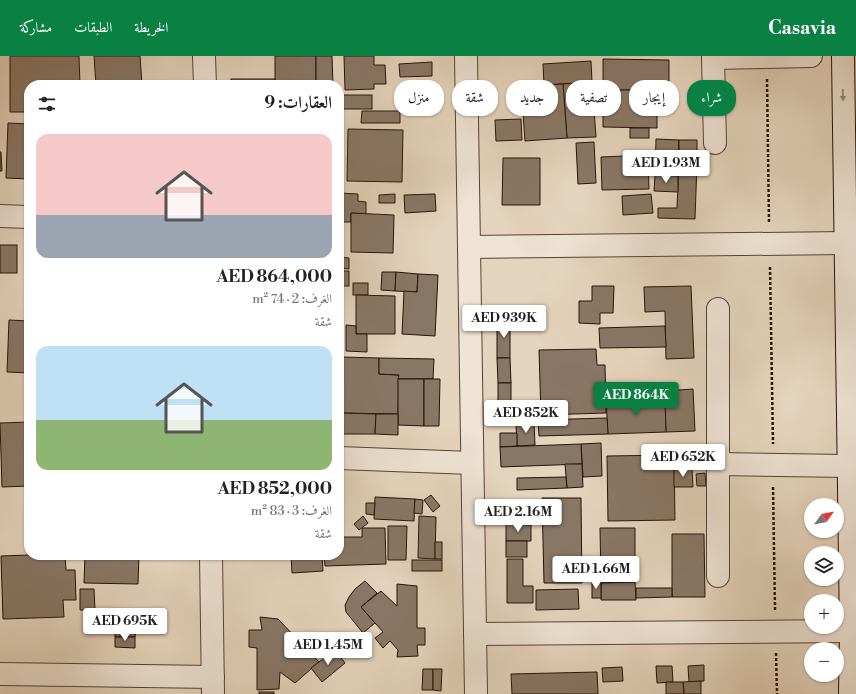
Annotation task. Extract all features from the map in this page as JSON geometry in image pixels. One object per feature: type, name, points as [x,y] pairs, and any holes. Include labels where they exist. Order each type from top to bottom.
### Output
[{"type":"street","points":[[204,56],[205,80]]},
{"type":"street","points":[[466,56],[476,694]]},
{"type":"street","points":[[715,143],[713,57],[811,56]]},
{"type":"street","points":[[843,56],[851,631],[850,694]]},
{"type":"street","points":[[0,216],[24,217]]},
{"type":"street","points":[[469,247],[845,242]]},
{"type":"street","points":[[718,309],[718,576]]},
{"type":"street","points":[[344,458],[472,463]]},
{"type":"street","points":[[718,464],[848,466]]},
{"type":"street","points":[[0,674],[213,685],[211,560]]},
{"type":"street","points":[[475,634],[851,631]]},
{"type":"path","points":[[767,57],[777,694]]},
{"type":"building","points":[[10,56],[79,56],[80,80],[24,80],[24,112],[10,112]]},
{"type":"building","points":[[94,56],[140,56],[142,80],[96,80]]},
{"type":"building","points":[[275,56],[316,56],[316,80],[275,80]]},
{"type":"building","points":[[316,56],[332,56],[333,80],[316,80]]},
{"type":"building","points":[[344,56],[374,56],[374,65],[385,65],[386,84],[374,84],[374,89],[345,90]]},
{"type":"building","points":[[603,59],[669,60],[669,80],[629,80],[629,90],[621,90],[621,80],[603,80]]},
{"type":"building","points":[[591,61],[592,80],[566,80],[566,84],[558,84],[558,80],[544,80],[543,64]]},
{"type":"building","points":[[432,62],[432,76],[400,77],[399,64]]},
{"type":"building","points":[[231,79],[275,79],[275,80]]},
{"type":"building","points":[[558,84],[563,84],[567,138],[525,141],[523,116],[558,116]]},
{"type":"building","points":[[563,84],[566,84],[566,116],[594,116],[596,137],[567,138]]},
{"type":"building","points":[[621,90],[629,90],[629,116],[657,116],[657,128],[603,127],[603,116],[621,116]]},
{"type":"building","points":[[344,95],[372,95],[372,109],[344,109]]},
{"type":"building","points":[[362,111],[394,111],[394,116],[400,116],[400,123],[361,123]]},
{"type":"building","points":[[521,119],[522,140],[496,141],[495,120]]},
{"type":"building","points":[[8,123],[24,124],[24,179],[6,178]]},
{"type":"building","points":[[630,128],[649,128],[649,138],[630,138]]},
{"type":"building","points":[[348,129],[403,130],[402,182],[347,181]]},
{"type":"building","points":[[656,139],[679,140],[678,176],[655,175]]},
{"type":"building","points":[[679,140],[697,140],[697,163],[679,162]]},
{"type":"building","points":[[594,142],[596,183],[578,184],[576,143]]},
{"type":"building","points":[[1,152],[2,171],[0,171]]},
{"type":"building","points":[[648,155],[649,189],[602,190],[601,157]]},
{"type":"building","points":[[503,158],[540,158],[540,205],[502,205]]},
{"type":"building","points":[[679,162],[697,163],[695,219],[658,218],[658,208],[677,208]]},
{"type":"building","points":[[655,175],[678,176],[678,192],[654,191]]},
{"type":"building","points":[[344,193],[358,194],[358,201],[366,202],[366,214],[351,213],[351,222],[344,222]]},
{"type":"building","points":[[395,194],[395,203],[379,203],[379,195]]},
{"type":"building","points":[[435,194],[436,211],[405,213],[404,195]]},
{"type":"building","points":[[651,194],[653,213],[623,215],[622,196]]},
{"type":"building","points":[[351,213],[394,215],[393,253],[351,252]]},
{"type":"building","points":[[0,245],[17,245],[17,273],[0,273]]},
{"type":"building","points":[[344,258],[349,258],[349,269],[344,268]]},
{"type":"building","points":[[344,271],[349,271],[349,286],[344,286]]},
{"type":"building","points":[[382,272],[396,272],[395,291],[381,290]]},
{"type":"building","points":[[396,272],[418,274],[417,292],[395,291]]},
{"type":"building","points":[[418,274],[438,275],[435,336],[402,334],[404,291],[417,292]]},
{"type":"building","points":[[353,283],[368,283],[368,295],[353,295]]},
{"type":"building","points":[[592,286],[614,286],[613,313],[600,313],[600,324],[579,323],[579,301],[592,301]]},
{"type":"building","points":[[691,286],[694,358],[666,359],[665,311],[645,312],[644,287]]},
{"type":"building","points":[[356,295],[395,296],[395,334],[356,334]]},
{"type":"building","points":[[9,320],[24,321],[24,373],[7,372]]},
{"type":"building","points":[[497,320],[510,320],[510,358],[497,358]]},
{"type":"building","points":[[346,325],[356,326],[356,334],[367,334],[367,352],[346,351]]},
{"type":"building","points":[[665,326],[666,347],[600,348],[599,328]]},
{"type":"building","points":[[596,349],[597,365],[605,365],[606,413],[541,415],[539,350]]},
{"type":"building","points":[[344,357],[379,358],[379,374],[399,375],[398,414],[344,413]]},
{"type":"building","points":[[379,358],[434,359],[433,379],[398,379],[399,375],[379,374]]},
{"type":"building","points":[[497,358],[510,358],[511,383],[498,383]]},
{"type":"building","points":[[398,379],[424,379],[424,426],[398,425]]},
{"type":"building","points":[[424,379],[440,379],[439,426],[424,426]]},
{"type":"building","points":[[498,383],[511,383],[511,411],[498,411]]},
{"type":"building","points":[[693,389],[695,431],[666,432],[664,391]]},
{"type":"building","points":[[665,398],[666,432],[608,434],[606,399]]},
{"type":"building","points":[[344,413],[376,414],[375,434],[344,434]]},
{"type":"building","points":[[376,414],[398,414],[398,435],[375,434]]},
{"type":"building","points":[[607,418],[608,434],[539,436],[538,420]]},
{"type":"building","points":[[24,422],[24,486],[2,487],[0,423]]},
{"type":"building","points":[[534,423],[535,445],[517,446],[516,424]]},
{"type":"building","points":[[500,433],[517,433],[517,446],[500,447]]},
{"type":"building","points":[[601,443],[602,476],[583,477],[581,444]]},
{"type":"building","points":[[581,444],[582,464],[501,467],[500,447]]},
{"type":"building","points":[[674,455],[675,520],[608,521],[607,456]]},
{"type":"building","points":[[565,464],[582,464],[583,487],[567,488]]},
{"type":"building","points":[[674,468],[692,468],[693,487],[674,487]]},
{"type":"building","points":[[705,473],[706,486],[697,486],[696,474]]},
{"type":"building","points":[[566,477],[567,488],[517,490],[517,478]]},
{"type":"building","points":[[431,495],[440,506],[433,512],[424,500]]},
{"type":"building","points":[[375,497],[415,499],[414,521],[374,519]]},
{"type":"building","points":[[542,498],[581,498],[582,583],[544,583]]},
{"type":"building","points":[[415,499],[423,500],[422,514],[414,513]]},
{"type":"building","points":[[366,503],[375,503],[374,515],[366,514]]},
{"type":"building","points":[[363,516],[368,523],[359,530],[354,524]]},
{"type":"building","points":[[419,516],[436,517],[435,559],[418,558]]},
{"type":"building","points":[[506,524],[531,525],[531,541],[506,541]]},
{"type":"building","points":[[388,526],[407,526],[406,560],[388,560]]},
{"type":"building","points":[[362,528],[385,528],[386,564],[325,566],[324,560],[344,560],[344,537],[362,537]]},
{"type":"building","points":[[600,528],[635,528],[635,582],[601,583]]},
{"type":"building","points":[[672,534],[704,534],[705,597],[672,597]]},
{"type":"building","points":[[506,541],[527,541],[527,557],[506,557]]},
{"type":"building","points":[[435,542],[442,542],[442,559],[435,559]]},
{"type":"building","points":[[24,555],[24,560],[65,560],[66,570],[75,570],[76,600],[63,600],[64,617],[3,619],[1,556]]},
{"type":"building","points":[[507,559],[523,559],[523,586],[533,586],[533,603],[507,603]]},
{"type":"building","points":[[85,560],[139,560],[138,584],[84,583]]},
{"type":"building","points":[[291,560],[322,560],[323,571],[292,573]]},
{"type":"building","points":[[412,560],[442,560],[442,571],[412,571]]},
{"type":"building","points":[[365,581],[377,593],[361,607],[375,623],[363,633],[346,612],[345,605],[355,589]]},
{"type":"building","points":[[635,582],[636,600],[601,600],[601,583]]},
{"type":"building","points":[[592,583],[601,583],[601,598],[592,598]]},
{"type":"building","points":[[397,584],[417,586],[417,628],[425,628],[425,645],[417,645],[418,656],[397,657],[398,650],[390,641],[383,648],[375,638],[383,632],[361,607],[381,591],[397,606]]},
{"type":"building","points":[[636,588],[672,588],[672,597],[636,598]]},
{"type":"building","points":[[80,589],[94,589],[95,610],[80,610]]},
{"type":"building","points":[[578,589],[579,609],[536,610],[536,590]]},
{"type":"building","points":[[94,615],[110,615],[110,631],[94,630]]},
{"type":"building","points":[[260,617],[278,619],[319,662],[295,683],[280,672],[279,689],[257,690],[257,648],[249,647],[249,630],[262,630]]},
{"type":"building","points":[[115,628],[136,628],[135,637],[115,637]]},
{"type":"building","points":[[115,637],[135,637],[135,648],[115,647]]},
{"type":"building","points":[[335,650],[345,663],[322,682],[311,668]]},
{"type":"building","points":[[704,665],[704,681],[689,682],[688,666]]},
{"type":"building","points":[[656,666],[672,666],[673,682],[657,683]]},
{"type":"building","points":[[622,667],[623,681],[603,682],[602,668]]},
{"type":"building","points":[[423,669],[433,669],[433,690],[422,690]]},
{"type":"building","points":[[433,669],[442,669],[441,691],[433,690]]},
{"type":"building","points":[[597,672],[598,694],[512,694],[511,674]]},
{"type":"building","points":[[701,681],[701,694],[684,694],[683,682]]},
{"type":"building","points":[[666,682],[683,682],[684,694],[666,694]]},
{"type":"building","points":[[259,692],[274,692],[274,694],[259,694]]}]
